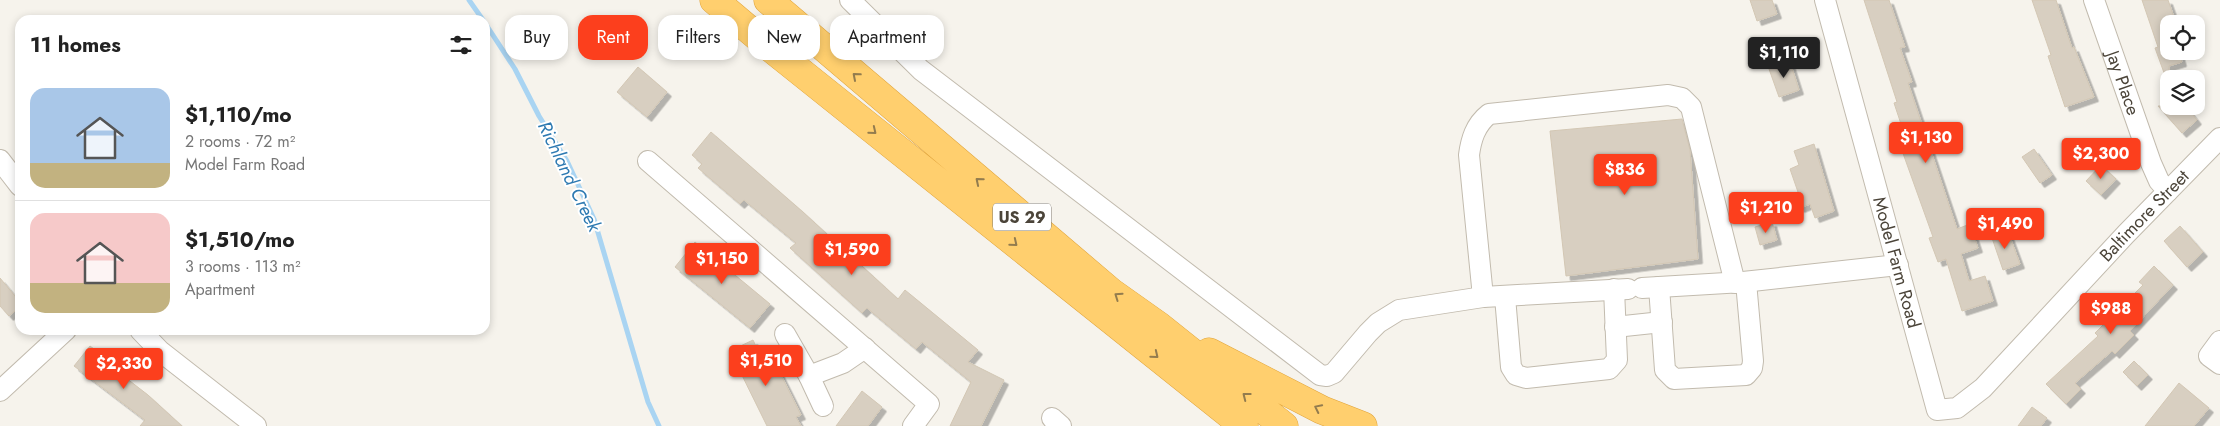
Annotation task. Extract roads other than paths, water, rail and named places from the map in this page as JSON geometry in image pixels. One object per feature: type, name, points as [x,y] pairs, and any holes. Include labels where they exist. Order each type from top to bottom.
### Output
[{"type":"highway","name":"US 29","points":[[714,0],[772,50],[1228,417],[1244,426]]},
{"type":"highway","name":"US 29","points":[[768,0],[1104,286],[1159,326],[1284,426]]},
{"type":"highway","points":[[1159,326],[1322,410],[1363,426]]},
{"type":"street","points":[[850,0],[921,70],[1320,375],[1334,374],[1378,323],[1399,310],[1483,297],[1740,282],[1898,265]]},
{"type":"street","name":"Model Farm Road","points":[[1825,0],[1937,410]]},
{"type":"street","name":"Jay Place","points":[[2094,0],[2151,163],[2159,181],[2168,191]]},
{"type":"street","points":[[1483,297],[1469,156],[1474,134],[1484,118],[1489,114],[1668,95],[1682,98],[1690,107],[1740,282],[1753,361],[1752,368],[1746,375],[1674,379],[1665,370],[1662,322],[1636,288]]},
{"type":"street","name":"Baltimore Street","points":[[1937,410],[1957,408],[1983,388],[2126,234],[2168,191],[2217,147]]},
{"type":"street","points":[[0,160],[15,180]]},
{"type":"street","points":[[648,161],[929,404],[913,426]]},
{"type":"street","points":[[1505,297],[1512,367],[1521,378],[1609,370],[1617,360],[1615,327],[1636,288]]},
{"type":"street","points":[[1615,327],[1662,322]]},
{"type":"street","points":[[785,334],[809,376],[823,406]]},
{"type":"street","points":[[0,391],[61,335]]},
{"type":"street","points":[[145,335],[160,351],[256,426]]},
{"type":"street","points":[[2220,341],[2209,356],[2220,364]]},
{"type":"street","points":[[809,376],[843,363],[865,348]]},
{"type":"waterway","name":"Richland Creek","points":[[469,0],[480,15]]},
{"type":"waterway","name":"Richland Creek","points":[[490,31],[515,69],[539,116],[567,161],[594,219],[648,402],[659,426]]}]
